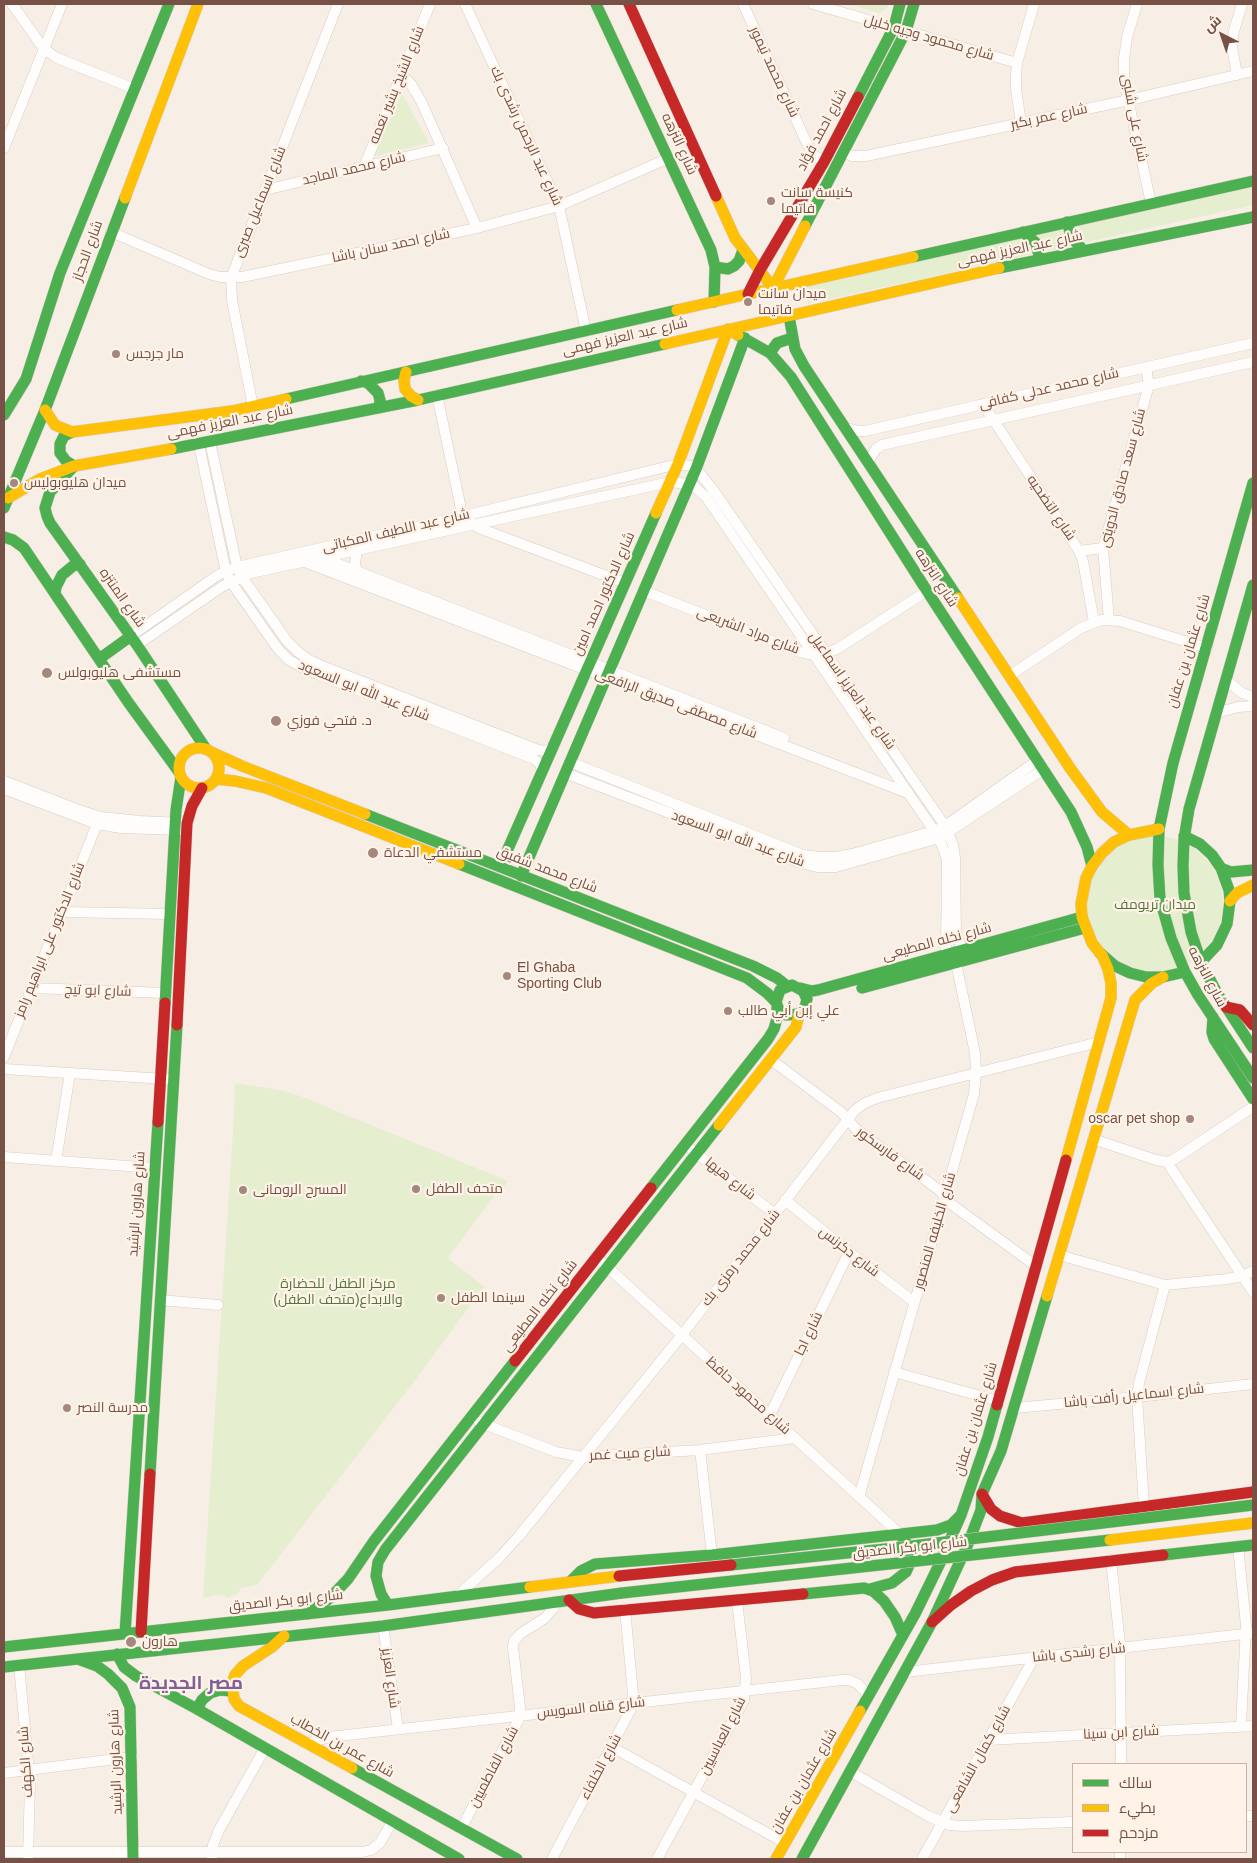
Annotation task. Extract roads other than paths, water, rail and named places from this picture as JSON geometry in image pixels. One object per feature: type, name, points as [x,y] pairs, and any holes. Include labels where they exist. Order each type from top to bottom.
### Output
[{"type":"main road","name":"شارع الحجاز","points":[[4,415],[26,378],[60,273],[169,4]]},
{"type":"main road","name":"شارع الحجاز","points":[[6,503],[46,410],[111,232],[198,4]]},
{"type":"main road","name":"شارع النزهه","points":[[596,4],[705,234],[715,267],[714,302]]},
{"type":"main road","name":"شارع النزهه","points":[[629,4],[726,220],[743,250],[773,288]]},
{"type":"main road","name":"شارع احمد فؤاد","points":[[748,294],[760,270],[824,162],[894,27],[900,4]]},
{"type":"main road","name":"شارع احمد فؤاد","points":[[773,288],[906,31],[914,4]]},
{"type":"main road","name":"شارع عبد العزيز فهمى","points":[[72,432],[253,407],[292,396],[1253,181]]},
{"type":"main road","name":"شارع عبد العزيز فهمى","points":[[6,503],[40,479],[74,466],[205,444],[418,400],[1083,250],[1253,217]]},
{"type":"main road","points":[[1067,222],[1072,238],[1083,250]]},
{"type":"main road","points":[[1023,232],[1036,243],[1040,260]]},
{"type":"main road","points":[[715,267],[728,269],[734,266],[739,261],[743,250]]},
{"type":"main road","name":"شارع النزهه","points":[[789,316],[792,338],[800,358],[845,428],[1091,798],[1109,818],[1129,835]]},
{"type":"main road","name":"شارع النزهه","points":[[728,329],[770,353],[791,377],[927,591],[1041,764],[1080,829],[1092,866]]},
{"type":"main road","name":"شارع الدكتور احمد امين","points":[[500,868],[678,464],[728,329]]},
{"type":"main road","points":[[521,876],[690,484],[745,338]]},
{"type":"main road","points":[[770,353],[777,343],[792,338]]},
{"type":"main road","points":[[406,372],[404,380],[405,389],[410,396],[418,400]]},
{"type":"main road","points":[[4,397],[17,389],[26,378]]},
{"type":"main road","points":[[361,381],[368,383],[378,393],[380,408]]},
{"type":"main road","points":[[46,410],[55,425],[72,432]]},
{"type":"main road","points":[[72,432],[64,436],[60,444],[60,453],[66,461],[74,466]]},
{"type":"main road","name":"شارع المنتزه","points":[[74,466],[50,492],[45,508],[50,523],[134,641],[208,750]]},
{"type":"main road","name":"شارع عثمان بن عفان","points":[[1159,829],[1173,763],[1189,704],[1252,490]]},
{"type":"main road","points":[[4,538],[13,540],[24,548],[99,659],[180,774],[189,786],[202,788],[208,786],[216,779],[219,764],[217,759],[208,750],[192,749],[184,754],[180,762],[180,774]]},
{"type":"main road","points":[[55,594],[62,574],[73,566],[80,564]]},
{"type":"main road","points":[[1201,962],[1217,945],[1227,924],[1230,901],[1227,883],[1221,868],[1212,855],[1200,844],[1184,836],[1189,809],[1253,585]]},
{"type":"main road","points":[[99,659],[134,641]]},
{"type":"main road","name":"شارع محمد شفيق","points":[[208,750],[242,766],[754,966],[773,975],[788,986]]},
{"type":"main road","name":"شارع هارون الرشيد","points":[[141,1632],[174,1080],[181,827],[180,774]]},
{"type":"main road","name":"شارع محمد شفيق","points":[[216,779],[266,788],[747,978],[764,990],[777,1004]]},
{"type":"main road","name":"شارع هارون الرشيد","points":[[125,1634],[170,914],[181,827],[202,788]]},
{"type":"main road","name":"شارع النزهه","points":[[1159,829],[1158,865],[1160,899],[1171,938],[1184,972],[1213,1017],[1212,1032],[1214,1040],[1253,1099]]},
{"type":"main road","points":[[1159,829],[1144,830],[1114,842],[1092,866],[1082,891],[1084,923],[1092,943],[1102,955],[1115,966],[1130,973],[1146,977],[1163,978]]},
{"type":"main road","name":"شارع النزهه","points":[[1184,836],[1184,893],[1191,932],[1201,962],[1226,1007],[1253,1048]]},
{"type":"main road","points":[[1221,868],[1231,872],[1253,870]]},
{"type":"main road","points":[[1230,901],[1237,893],[1253,885]]},
{"type":"main road","name":"شارع نخله المطيعى","points":[[388,1605],[380,1594],[378,1585],[377,1571],[380,1558],[798,1023],[802,1010],[819,994],[963,950],[1084,923]]},
{"type":"main road","name":"شارع نخله المطيعى","points":[[800,988],[819,994],[956,963],[1084,923]]},
{"type":"main road","name":"شارع عثمان بن عفان","points":[[776,1859],[904,1635],[932,1581],[961,1515],[988,1437],[1111,998],[1111,983],[1102,955]]},
{"type":"main road","points":[[802,1859],[932,1622],[975,1527],[981,1510],[982,1494],[1001,1451],[1014,1408],[1131,1011],[1136,1000],[1152,983],[1184,972]]},
{"type":"main road","points":[[764,990],[771,984],[773,975]]},
{"type":"main road","points":[[788,986],[800,988],[807,999],[802,1010],[786,1015],[782,1013],[777,1004],[778,994],[788,986]]},
{"type":"main road","name":"شارع نخله المطيعى","points":[[308,1614],[334,1595],[348,1579],[374,1541],[768,1039],[776,1024],[777,1004]]},
{"type":"main road","points":[[1100,1038],[1108,1030],[1118,1007],[1126,1006],[1131,1011]]},
{"type":"main road","name":"شارع النزهه","points":[[1226,1007],[1240,1010],[1253,1025]]},
{"type":"main road","points":[[1213,1017],[1253,1078]]},
{"type":"main road","points":[[146,1299],[160,1300]]},
{"type":"main road","points":[[1015,1572],[1004,1561],[1001,1546],[1007,1532],[1015,1525],[1253,1492]]},
{"type":"main road","points":[[982,1494],[991,1509],[1000,1516],[1022,1523]]},
{"type":"main road","name":"شارع ابو بكر الصديق","points":[[4,1648],[388,1605],[571,1581],[895,1548],[1253,1505]]},
{"type":"main road","name":"شارع ابو بكر الصديق","points":[[571,1581],[581,1570],[591,1565],[712,1555],[942,1529],[955,1522],[961,1515]]},
{"type":"main road","name":"شارع ابو بكر الصديق","points":[[4,1667],[382,1626],[622,1593],[983,1555],[1253,1523]]},
{"type":"main road","points":[[569,1600],[579,1610],[590,1612],[737,1601],[860,1588],[870,1589],[892,1583],[906,1572],[911,1554],[906,1541],[900,1534]]},
{"type":"main road","points":[[932,1622],[950,1605],[970,1591],[992,1580],[1015,1572],[1253,1545]]},
{"type":"main road","points":[[870,1589],[880,1597],[892,1612],[904,1635]]},
{"type":"main road","points":[[198,1709],[202,1700],[210,1693],[220,1690],[232,1691],[232,1683],[237,1671],[272,1647],[284,1636]]},
{"type":"main road","points":[[117,1654],[124,1667],[130,1672],[198,1709],[392,1822],[444,1856],[459,1859]]},
{"type":"main road","name":"شارع هارون الرشيد","points":[[78,1659],[97,1666],[108,1674],[125,1694],[132,1713],[133,1856]]},
{"type":"main road","name":"شارع عمر بن الخطاب","points":[[232,1691],[234,1699],[242,1709],[517,1859]]},
{"type":"street","points":[[12,4],[44,49],[57,58],[135,88]]},
{"type":"street","points":[[4,143],[62,4]]},
{"type":"street","name":"شارع اسماعيل صبرى","points":[[253,407],[232,300],[231,278],[338,4]]},
{"type":"street","name":"شارع الشيخ بشير نعمه","points":[[364,167],[430,4]]},
{"type":"street","name":"شارع عبد الرحمن رشدى بك","points":[[465,4],[559,206],[586,331]]},
{"type":"street","name":"شارع محمد تيمور","points":[[742,4],[810,150],[824,162]]},
{"type":"street","name":"شارع محمود وجيه خليل","points":[[813,4],[1017,63]]},
{"type":"street","points":[[1021,123],[1016,89],[1017,63],[1034,4]]},
{"type":"street","name":"شارع على شلبى","points":[[1137,4],[1127,38],[1124,80],[1151,203]]},
{"type":"street","points":[[1236,75],[1232,47],[1234,31],[1242,4]]},
{"type":"street","name":"شارع عمر بكير","points":[[844,152],[852,156],[866,156],[1129,100],[1253,71]]},
{"type":"street","points":[[401,74],[411,84],[422,103],[477,228]]},
{"type":"street","name":"شارع محمد الماجد","points":[[265,190],[443,148]]},
{"type":"street","name":"شارع احمد سنان باشا","points":[[111,232],[209,274],[231,278],[477,228],[559,206],[669,158]]},
{"type":"street","name":"شارع محمد عدلى كفافى","points":[[845,428],[859,432],[1253,343]]},
{"type":"street","name":"شارع محمد عدلى كفافى","points":[[868,462],[876,449],[882,445],[1253,362]]},
{"type":"street","name":"شارع سعد صادق الدوينى","points":[[1109,620],[1103,548],[1149,385],[1146,367]]},
{"type":"street","points":[[437,395],[464,516],[473,525],[625,583]]},
{"type":"street","name":"شارع التضحيه","points":[[983,404],[1079,551],[1083,561],[1094,622]]},
{"type":"street","name":"شارع عبد الله ابو السعود","points":[[205,444],[226,572],[278,649],[289,660],[302,668],[534,759],[540,764],[542,771]]},
{"type":"street","name":"شارع عبد الله ابو السعود","points":[[205,444],[240,572],[297,651],[309,660],[538,750],[546,751],[553,746]]},
{"type":"street","points":[[678,464],[685,464],[696,469]]},
{"type":"street","name":"شارع عبد اللطيف المكباتى","points":[[134,641],[231,582],[240,572],[678,464]]},
{"type":"street","name":"شارع عبد العزيز اسماعيل","points":[[696,469],[714,491],[826,654],[942,832],[955,858],[956,936],[963,950]]},
{"type":"street","points":[[670,482],[690,484]]},
{"type":"street","name":"شارع عبد اللطيف المكباتى","points":[[134,641],[226,572],[240,572],[304,561],[321,553],[357,550],[670,482]]},
{"type":"street","name":"شارع عبد العزيز اسماعيل","points":[[690,484],[706,497],[908,793],[942,832],[947,860],[946,955]]},
{"type":"street","points":[[1079,551],[1103,548]]},
{"type":"street","points":[[357,550],[355,559],[357,572]]},
{"type":"street","name":"شارع مصطفى صديق الرافعى","points":[[321,553],[357,572],[908,793]]},
{"type":"street","name":"شارع مصطفى صديق الرافعى","points":[[304,561],[589,666]]},
{"type":"street","name":"شارع مراد الشريعى","points":[[644,591],[800,652],[814,655],[826,654],[837,649],[927,591]]},
{"type":"street","points":[[1009,676],[1081,628],[1094,622],[1120,621],[1206,648]]},
{"type":"street","name":"شارع مصطفى صديق الرافعى","points":[[608,674],[902,784]]},
{"type":"street","points":[[1226,680],[1242,692],[1253,697]]},
{"type":"street","points":[[1216,713],[1238,707],[1253,706]]},
{"type":"street","name":"شارع عبد الله ابو السعود","points":[[570,762],[803,855],[836,857],[942,832]]},
{"type":"street","name":"شارع عبد الله ابو السعود","points":[[565,773],[798,862],[817,867],[836,867],[942,832],[1041,764]]},
{"type":"street","points":[[5,787],[101,817],[181,827]]},
{"type":"street","points":[[5,787],[97,824],[121,828],[181,827]]},
{"type":"street","name":"شارع الدكتور على ابراهيم رامز","points":[[4,1057],[97,824]]},
{"type":"street","points":[[61,912],[170,914]]},
{"type":"street","name":"شارع الخليفه المنصور","points":[[859,1497],[974,1094],[975,1052],[956,963]]},
{"type":"street","name":"شارع ابو تيج","points":[[31,988],[166,993]]},
{"type":"street","name":"شارع محمد رمزى بك","points":[[457,1596],[486,1571],[519,1536],[682,1335],[848,1119],[865,1103],[877,1098],[1100,1038]]},
{"type":"street","name":"شارع فارسكور","points":[[770,1059],[841,1112],[857,1130],[936,1187],[951,1204],[1036,1266]]},
{"type":"street","points":[[4,1069],[174,1080]]},
{"type":"street","points":[[56,1161],[70,1073]]},
{"type":"street","points":[[1093,1140],[1167,1162],[1173,1160],[1253,1107]]},
{"type":"street","name":"شارع هيها","points":[[686,1145],[775,1214]]},
{"type":"street","points":[[4,1157],[155,1168]]},
{"type":"street","points":[[1167,1162],[1253,1292]]},
{"type":"street","name":"شارع دكرنس","points":[[786,1200],[914,1302]]},
{"type":"street","name":"شارع اجا","points":[[770,1415],[849,1252]]},
{"type":"street","points":[[1059,1255],[1165,1286],[1242,1276],[1253,1271]]},
{"type":"street","name":"شارع محمود حافظ","points":[[597,1258],[900,1534]]},
{"type":"street","points":[[1144,1506],[1137,1397],[1165,1286]]},
{"type":"street","points":[[160,1300],[218,1305]]},
{"type":"street","points":[[894,1372],[998,1401]]},
{"type":"street","name":"شارع اسماعيل رأفت باشا","points":[[1014,1408],[1253,1384]]},
{"type":"street","name":"شارع ميت غمر","points":[[471,1417],[483,1425],[556,1452],[583,1457],[700,1450],[795,1438]]},
{"type":"street","points":[[700,1450],[712,1555]]},
{"type":"street","points":[[1238,1546],[1250,1634],[1242,1726]]},
{"type":"street","points":[[1111,1560],[1120,1648],[1120,1763]]},
{"type":"street","name":"شارع العباسيين","points":[[657,1859],[740,1708],[746,1690],[737,1601]]},
{"type":"street","name":"شارع الفاطميين","points":[[461,1829],[517,1725],[519,1716],[514,1641],[520,1634],[545,1618],[553,1609],[554,1602]]},
{"type":"street","name":"شارع الخلفاء","points":[[552,1859],[628,1716],[632,1703],[633,1694],[625,1609]]},
{"type":"street","name":"شارع العزيز","points":[[382,1626],[398,1729]]},
{"type":"street","name":"شارع رشدى باشا","points":[[905,1672],[1250,1634]]},
{"type":"street","name":"شارع كمال الشافعى","points":[[922,1859],[1034,1658]]},
{"type":"street","name":"شارع الكهف","points":[[19,1665],[25,1744],[29,1770],[28,1856]]},
{"type":"street","name":"شارع قناه السويس","points":[[306,1744],[326,1737],[845,1680],[858,1684],[868,1698]]},
{"type":"street","name":"شارع ابن سينا","points":[[988,1740],[1253,1726]]},
{"type":"street","points":[[612,1747],[786,1843]]},
{"type":"street","points":[[212,1856],[219,1830],[265,1748]]},
{"type":"street","points":[[4,1774],[132,1757]]},
{"type":"street","points":[[851,1772],[942,1823],[963,1826],[1072,1822]]},
{"type":"street","points":[[4,1852],[28,1856],[296,1856],[367,1852],[380,1843],[392,1822]]},
{"type":"place","name":"كنيسة سانت فاتيما","points":[[771,201]]},
{"type":"place","name":"ميدان سانت فاتيما","points":[[748,302]]},
{"type":"place","name":"مار جرجس","points":[[116,354]]},
{"type":"place","name":"ميدان هليوبوليس","points":[[14,483]]},
{"type":"place","name":"مستشفى هليوبولس","points":[[47,673]]},
{"type":"place","name":"د. فتحي فوزي","points":[[276,721]]},
{"type":"place","name":"مستشفي الدعاة","points":[[373,853]]},
{"type":"place","name":"El Ghaba Sporting Club","points":[[507,976]]},
{"type":"place","name":"علي إبن أبي طالب","points":[[728,1011]]},
{"type":"place","name":"oscar pet shop","points":[[1190,1119]]},
{"type":"place","name":"متحف الطفل","points":[[416,1189]]},
{"type":"place","name":"المسرح الرومانى","points":[[243,1190]]},
{"type":"place","name":"سينما الطفل","points":[[441,1298]]},
{"type":"place","name":"مدرسة النصر","points":[[67,1408]]},
{"type":"place","name":"هارون","points":[[131,1642]]},
{"type":"district","name":"مصر الجديدة","points":[[191,1684]]},
{"type":"park label","name":"ميدان تريومف","points":[[1155,905]]},
{"type":"park label","name":"مركز الطفل للحضارة والابداع(متحف الطفل)","points":[[338,1292]]}]
